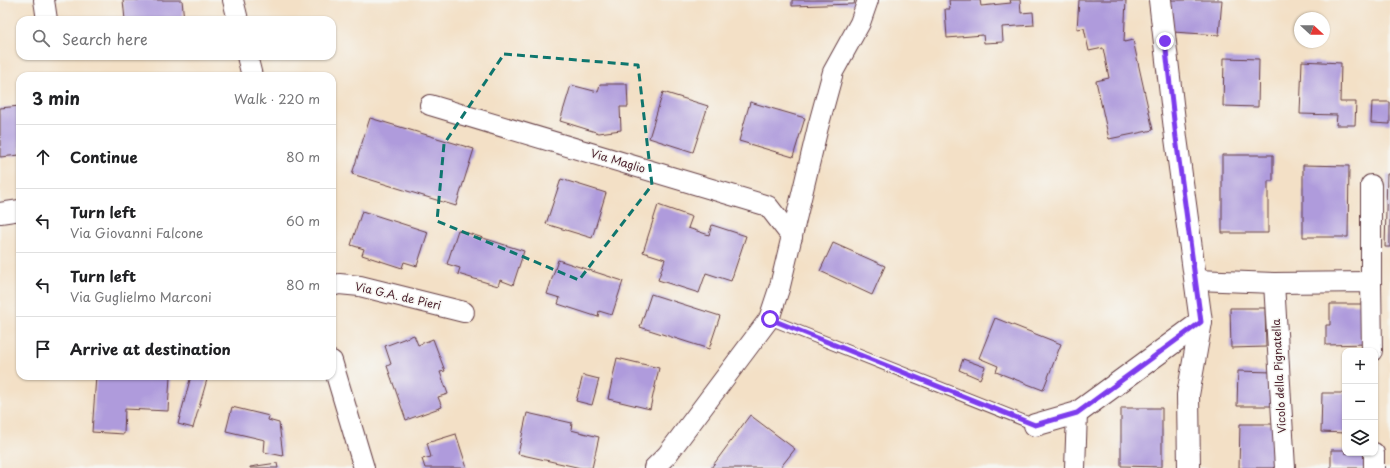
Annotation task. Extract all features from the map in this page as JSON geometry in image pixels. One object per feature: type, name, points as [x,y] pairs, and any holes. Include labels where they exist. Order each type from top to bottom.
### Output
[{"type":"street","points":[[44,0],[46,16]]},
{"type":"street","points":[[233,0],[237,16]]},
{"type":"street","points":[[654,468],[667,455],[770,319],[780,286],[818,127],[833,72],[860,23],[868,0]]},
{"type":"street","points":[[1160,0],[1176,138],[1201,322],[1188,395],[1189,468]]},
{"type":"street","points":[[248,60],[251,72]]},
{"type":"street","name":"Via Maglio","points":[[430,105],[768,206],[792,237]]},
{"type":"street","points":[[1371,185],[1372,348]]},
{"type":"street","points":[[0,213],[16,211]]},
{"type":"street","points":[[1196,280],[1274,283],[1371,282]]},
{"type":"street","name":"Vicolo della Pignatella","points":[[1274,283],[1285,468]]},
{"type":"street","name":"Via G.A. de Pieri","points":[[336,285],[360,286],[464,312]]},
{"type":"street","points":[[1035,425],[1077,413],[1201,322]]},
{"type":"street","points":[[336,374],[364,468]]},
{"type":"street","points":[[1075,468],[1077,413]]},
{"type":"street","points":[[1374,456],[1374,468]]},
{"type":"lane","points":[[770,319],[1035,425]]},
{"type":"highlighted area","points":[[504,54],[638,65],[652,185],[579,280],[437,221],[444,144]]},
{"type":"building","points":[[123,0],[182,0],[184,16],[125,16]]},
{"type":"building","points":[[792,0],[855,0],[854,4],[792,6]]},
{"type":"building","points":[[949,0],[980,0],[981,6],[1011,3],[1010,0],[1020,0],[1021,13],[1033,12],[1034,25],[1002,27],[1003,42],[984,43],[983,35],[947,38],[945,9],[950,9]]},
{"type":"building","points":[[1079,0],[1126,0],[1124,42],[1133,40],[1153,130],[1109,139],[1096,81],[1109,78],[1103,48],[1089,51],[1084,28],[1077,29]]},
{"type":"building","points":[[1169,0],[1222,0],[1219,35],[1173,32]]},
{"type":"building","points":[[1224,58],[1259,59],[1258,107],[1223,106]]},
{"type":"building","points":[[1302,61],[1341,63],[1340,102],[1356,102],[1355,125],[1336,125],[1337,115],[1300,114]]},
{"type":"building","points":[[600,84],[627,84],[628,107],[620,107],[621,130],[599,133],[560,121],[571,85],[598,92]]},
{"type":"building","points":[[663,92],[708,106],[693,152],[649,138]]},
{"type":"building","points":[[750,102],[805,118],[793,157],[739,141]]},
{"type":"building","points":[[1372,102],[1390,102],[1390,124],[1371,123]]},
{"type":"building","points":[[16,106],[16,155],[0,157],[0,108]]},
{"type":"building","points":[[370,118],[474,149],[456,206],[352,174]]},
{"type":"building","points":[[1222,155],[1273,155],[1273,181],[1268,181],[1268,233],[1222,233]]},
{"type":"building","points":[[1303,165],[1349,166],[1348,237],[1303,237]]},
{"type":"building","points":[[1387,174],[1390,174],[1390,247],[1385,247]]},
{"type":"building","points":[[561,179],[606,193],[592,238],[546,224]]},
{"type":"building","points":[[658,205],[692,217],[688,228],[709,235],[712,225],[746,236],[731,281],[706,273],[699,293],[658,280],[665,259],[643,252]]},
{"type":"building","points":[[362,211],[428,232],[417,266],[404,262],[402,268],[362,255],[364,249],[351,245]]},
{"type":"building","points":[[458,230],[524,251],[513,285],[500,280],[498,286],[458,274],[460,268],[447,264]]},
{"type":"building","points":[[833,243],[885,266],[872,295],[820,271]]},
{"type":"building","points":[[558,260],[623,281],[612,315],[599,311],[598,317],[558,304],[560,298],[547,294]]},
{"type":"building","points":[[651,294],[720,316],[709,349],[640,327]]},
{"type":"building","points":[[1330,304],[1367,304],[1367,344],[1326,345],[1326,325],[1330,325]]},
{"type":"building","points":[[1230,308],[1265,308],[1266,347],[1231,348]]},
{"type":"building","points":[[995,318],[1061,344],[1043,390],[996,372],[998,366],[979,358]]},
{"type":"building","points":[[414,335],[418,345],[433,339],[445,371],[440,372],[448,394],[438,397],[442,407],[406,420],[387,366],[391,364],[385,346]]},
{"type":"building","points":[[617,358],[659,368],[650,409],[608,399]]},
{"type":"building","points":[[963,359],[985,367],[980,379],[959,370]]},
{"type":"building","points":[[1238,371],[1273,372],[1273,406],[1237,406]]},
{"type":"building","points":[[583,375],[599,379],[592,405],[576,401]]},
{"type":"building","points":[[96,380],[170,380],[168,411],[125,409],[124,434],[92,432]]},
{"type":"building","points":[[190,380],[207,380],[193,428],[178,424]]},
{"type":"building","points":[[1322,393],[1342,393],[1342,433],[1321,432]]},
{"type":"building","points":[[232,407],[269,416],[268,420],[279,423],[283,456],[264,452],[265,440],[226,431]]},
{"type":"building","points":[[1121,408],[1162,408],[1162,467],[1121,466]]},
{"type":"building","points":[[527,413],[572,423],[571,430],[599,437],[592,468],[581,468],[518,454]]},
{"type":"building","points":[[750,415],[795,449],[780,468],[711,468]]},
{"type":"building","points":[[1240,424],[1277,424],[1276,468],[1239,468]]},
{"type":"building","points":[[456,434],[467,468],[425,468],[422,459],[431,457],[427,443]]},
{"type":"building","points":[[1331,450],[1342,450],[1342,456],[1365,456],[1365,468],[1331,468]]},
{"type":"building","points":[[277,463],[278,468],[250,468],[250,467]]},
{"type":"route","points":[[770,319],[1035,425],[1077,413],[1201,322],[1176,138],[1165,41]]}]
